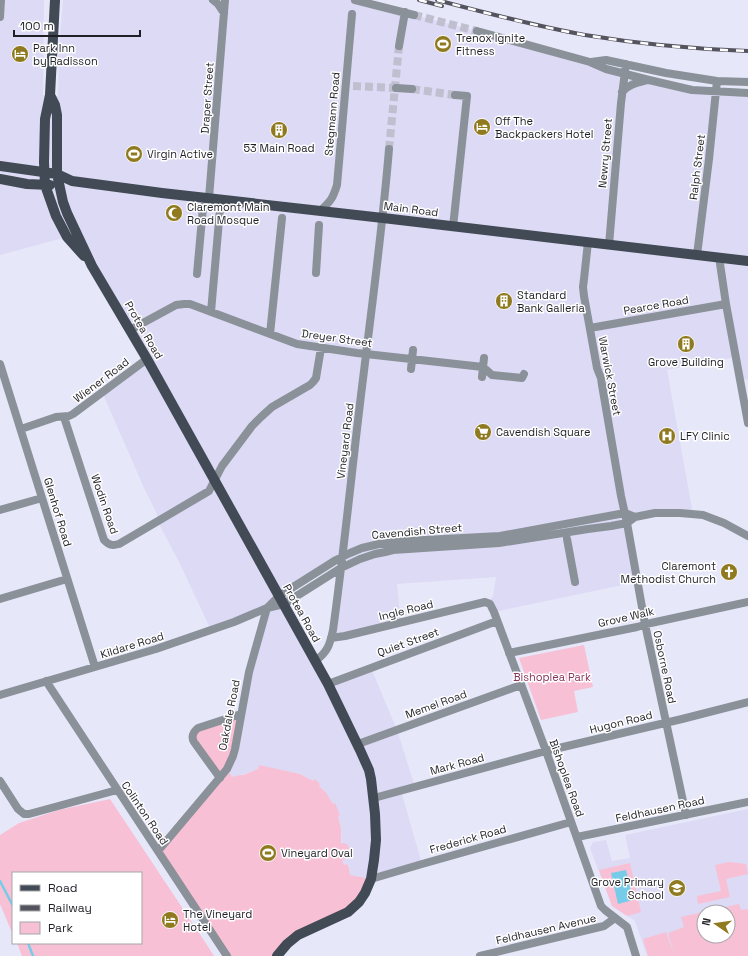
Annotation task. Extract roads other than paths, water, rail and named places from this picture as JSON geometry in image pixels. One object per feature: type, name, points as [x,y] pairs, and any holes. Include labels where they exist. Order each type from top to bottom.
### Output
[{"type":"main road","name":"Protea Road","points":[[55,0],[52,78],[45,119],[45,185],[56,216],[67,237],[92,266]]},
{"type":"main road","name":"Protea Road","points":[[50,95],[55,105],[57,115],[56,164],[64,207],[92,266],[147,359],[328,684],[358,744],[369,770],[374,798],[376,840],[371,879],[362,899],[351,910],[298,935],[287,944],[277,956]]},
{"type":"main road","name":"Main Road","points":[[0,166],[57,174],[72,181],[748,261]]},
{"type":"main road","name":"Main Road","points":[[0,179],[27,184],[45,185],[59,185],[72,181]]},
{"type":"street","points":[[0,17],[1,0]]},
{"type":"street","points":[[213,0],[218,4],[224,13]]},
{"type":"street","name":"Draper Street","points":[[209,198],[225,0]]},
{"type":"street","points":[[355,0],[414,15]]},
{"type":"street","points":[[399,46],[405,12]]},
{"type":"street","name":"Stegmann Road","points":[[320,211],[330,202],[337,185],[349,86],[352,14]]},
{"type":"street","points":[[477,31],[590,62],[606,69],[648,80],[692,90],[748,93]]},
{"type":"street","points":[[590,62],[606,60],[666,73],[717,81],[748,82]]},
{"type":"street","name":"Newry Street","points":[[609,245],[622,92],[626,64]]},
{"type":"street","points":[[622,92],[626,87],[632,84],[648,80]]},
{"type":"street","name":"Ralph Street","points":[[697,255],[717,81]]},
{"type":"street","points":[[396,88],[412,89]]},
{"type":"street","points":[[453,227],[467,96],[455,95]]},
{"type":"street","name":"Vineyard Road","points":[[315,661],[323,655],[333,630],[383,218],[389,149]]},
{"type":"street","points":[[197,274],[203,207]]},
{"type":"street","points":[[211,312],[220,209]]},
{"type":"street","points":[[270,334],[282,218]]},
{"type":"street","points":[[316,272],[319,225]]},
{"type":"street","name":"Warwick Street","points":[[588,242],[584,287],[597,368],[601,378],[627,523]]},
{"type":"street","points":[[719,258],[748,424]]},
{"type":"street","name":"Dreyer Street","points":[[130,330],[176,305],[190,304],[298,344],[366,354],[483,367],[492,375],[522,378],[524,374]]},
{"type":"street","name":"Pearce Road","points":[[590,328],[726,304]]},
{"type":"street","points":[[215,480],[222,466],[235,448],[261,417],[272,407],[313,382],[316,378],[321,348]]},
{"type":"street","points":[[411,369],[413,350]]},
{"type":"street","points":[[482,377],[484,358]]},
{"type":"street","name":"Wiener Road","points":[[20,429],[73,414],[147,359]]},
{"type":"street","name":"Glenhof Road","points":[[0,364],[95,667]]},
{"type":"street","name":"Wodin Road","points":[[64,417],[104,540],[108,544],[119,544],[209,491],[215,480]]},
{"type":"street","points":[[0,510],[42,498]]},
{"type":"street","points":[[625,513],[635,517]]},
{"type":"street","name":"Cavendish Street","points":[[281,600],[336,560],[350,552],[362,548],[379,544],[406,541],[500,536],[625,513]]},
{"type":"street","name":"Cavendish Street","points":[[267,608],[350,563],[375,554],[393,550],[499,544],[588,528],[627,523],[635,517],[655,513],[693,514],[703,516],[724,523],[748,536]]},
{"type":"street","name":"Osborne Road","points":[[627,523],[645,624],[686,815]]},
{"type":"street","points":[[567,539],[575,582]]},
{"type":"street","points":[[0,599],[67,579]]},
{"type":"street","name":"Ingle Road","points":[[331,638],[345,636],[485,602]]},
{"type":"street","name":"Bishoplea Road","points":[[485,602],[491,606],[497,621],[546,751],[601,906],[626,928],[636,956]]},
{"type":"street","name":"Grove Walk","points":[[509,653],[748,602]]},
{"type":"street","name":"Kildare Road","points":[[0,695],[156,649],[240,620],[267,608]]},
{"type":"street","name":"Oakdale Road","points":[[158,851],[220,778],[227,769],[233,756],[253,654],[267,608]]},
{"type":"street","name":"Quiet Street","points":[[328,684],[497,621]]},
{"type":"street","name":"Colinton Road","points":[[46,681],[227,956]]},
{"type":"street","name":"Memel Road","points":[[358,744],[521,685]]},
{"type":"street","name":"Hugon Road","points":[[546,751],[748,702]]},
{"type":"street","points":[[220,778],[194,742],[193,734],[199,728],[241,714]]},
{"type":"street","name":"Mark Road","points":[[374,798],[546,751]]},
{"type":"street","points":[[0,781],[18,808],[24,814],[117,790]]},
{"type":"street","name":"Feldhausen Road","points":[[577,837],[748,802]]},
{"type":"street","name":"Frederick Road","points":[[371,879],[571,822]]},
{"type":"street","name":"Feldhausen Avenue","points":[[480,956],[604,926],[614,918]]},
{"type":"water","points":[[626,870],[633,900],[618,904],[611,873]]},
{"type":"waterway","points":[[0,881],[12,904]]},
{"type":"waterway","points":[[28,944],[33,956]]},
{"type":"tunnel","points":[[414,15],[477,31]]},
{"type":"tunnel","points":[[389,149],[399,46]]},
{"type":"tunnel","points":[[353,86],[396,88]]},
{"type":"tunnel","points":[[412,89],[455,95]]},
{"type":"railway","points":[[419,0],[442,6]]},
{"type":"railway","points":[[437,0],[529,23],[585,35],[666,46],[748,51]]},
{"type":"place","name":"Trenox Ignite Fitness","points":[[443,44]]},
{"type":"place","name":"Park Inn by Radisson","points":[[20,54]]},
{"type":"place","name":"Off The Backpackers Hotel","points":[[482,127]]},
{"type":"place","name":"53 Main Road","points":[[279,130]]},
{"type":"place","name":"Virgin Active","points":[[134,154]]},
{"type":"place","name":"Claremont Main Road Mosque","points":[[174,213]]},
{"type":"place","name":"Standard Bank Galleria","points":[[504,301]]},
{"type":"place","name":"Grove Building","points":[[686,344]]},
{"type":"place","name":"Cavendish Square","points":[[483,432]]},
{"type":"place","name":"LFY Clinic","points":[[667,436]]},
{"type":"place","name":"Claremont Methodist Church","points":[[729,572]]},
{"type":"place","name":"Vineyard Oval","points":[[268,853]]},
{"type":"place","name":"Grove Primary School","points":[[677,888]]},
{"type":"place","name":"The Vineyard Hotel","points":[[170,920]]},
{"type":"park label","name":"Bishoplea Park","points":[[552,677]]}]
